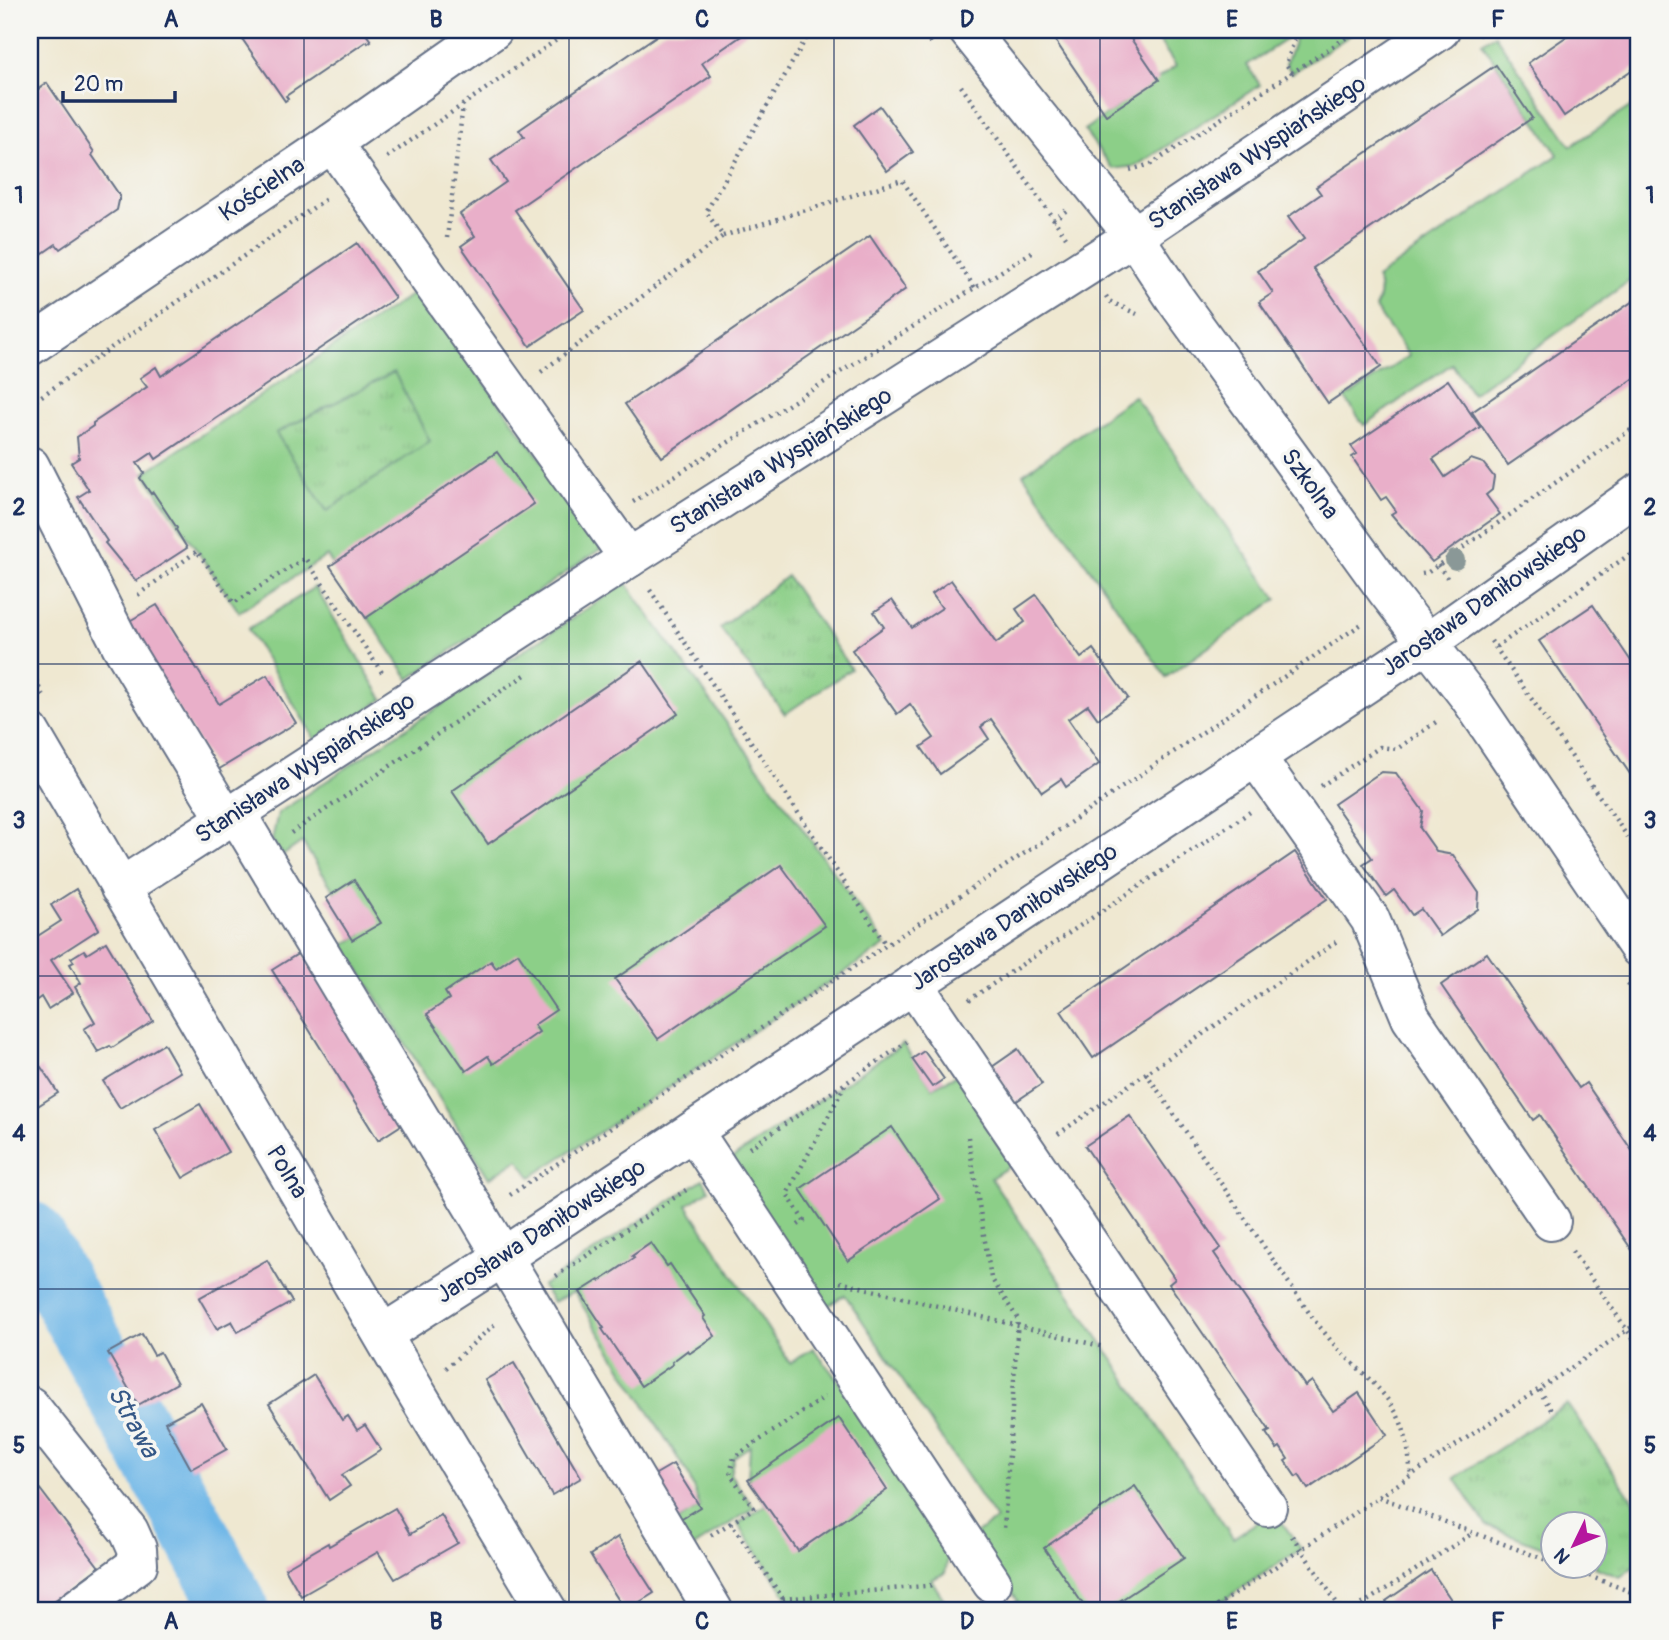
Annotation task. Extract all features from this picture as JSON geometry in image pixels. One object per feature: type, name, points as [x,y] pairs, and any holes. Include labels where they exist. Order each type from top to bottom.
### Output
[{"type":"street","name":"Kościelna","points":[[30,346],[332,143],[493,30]]},
{"type":"street","name":"Szkolna","points":[[968,30],[1133,236],[1176,300],[1379,580],[1471,698],[1639,948]]},
{"type":"street","name":"Stanisława Wyspiańskiego","points":[[120,888],[1133,236],[1457,34]]},
{"type":"street","points":[[332,143],[629,558]]},
{"type":"street","points":[[30,466],[122,647],[231,816],[260,853],[713,1610]]},
{"type":"street","name":"Jarosława Daniłowskiego","points":[[383,1334],[1427,643],[1639,493]]},
{"type":"street","name":"Polna","points":[[30,732],[417,1394],[547,1610]]},
{"type":"street","points":[[1256,757],[1370,919],[1411,1018],[1551,1221]]},
{"type":"street","points":[[914,984],[1267,1507]]},
{"type":"street","points":[[693,1131],[992,1583]]},
{"type":"street","points":[[30,1406],[129,1531],[136,1549],[138,1564],[75,1610]]},
{"type":"path","points":[[30,404],[571,30]]},
{"type":"path","points":[[723,236],[706,212],[811,30]]},
{"type":"path","points":[[921,30],[937,52]]},
{"type":"path","points":[[1292,73],[1286,64],[1298,30]]},
{"type":"path","points":[[1151,164],[1358,30]]},
{"type":"path","points":[[1457,34],[1486,30]]},
{"type":"path","points":[[960,86],[1109,301],[1141,317]]},
{"type":"path","points":[[446,247],[463,105]]},
{"type":"path","points":[[533,379],[723,236],[902,180],[975,288]]},
{"type":"path","points":[[603,521],[1041,246]]},
{"type":"path","points":[[1418,574],[1427,573],[1639,424]]},
{"type":"path","points":[[1496,647],[1639,548]]},
{"type":"path","points":[[107,618],[197,551],[234,603],[305,558],[387,681]]},
{"type":"path","points":[[629,558],[886,945]]},
{"type":"path","points":[[1438,565],[1639,853]]},
{"type":"path","points":[[478,1215],[1046,839],[1363,623],[1356,612]]},
{"type":"path","points":[[260,853],[536,667]]},
{"type":"path","points":[[417,1394],[526,1296],[938,1021],[1286,799],[1380,747],[1396,749],[1512,671]]},
{"type":"path","points":[[1028,1154],[1370,919]]},
{"type":"path","points":[[1146,1073],[1314,1320],[1389,1403],[1401,1422],[1408,1448],[1411,1476]]},
{"type":"path","points":[[804,1221],[787,1194],[846,1083]]},
{"type":"path","points":[[966,1129],[991,1278],[1018,1319],[1001,1577],[992,1583]]},
{"type":"path","points":[[1551,1221],[1639,1347]]},
{"type":"path","points":[[790,1277],[797,1272],[1104,1347]]},
{"type":"path","points":[[1211,1610],[1639,1322]]},
{"type":"path","points":[[791,1610],[731,1523],[754,1508],[730,1474],[734,1457],[855,1377]]},
{"type":"path","points":[[1539,1390],[1553,1413]]},
{"type":"path","points":[[1379,1497],[1540,1558]]},
{"type":"path","points":[[1267,1507],[1275,1511],[1341,1610]]},
{"type":"path","points":[[1358,1610],[1361,1605],[1474,1533]]},
{"type":"path","points":[[1600,1580],[1639,1595]]},
{"type":"path","points":[[783,1599],[934,1586]]},
{"type":"green space","points":[[1152,30],[1293,30],[1291,36],[1247,65],[1260,85],[1136,166],[1113,169],[1084,130],[1176,66]]},
{"type":"green space","points":[[1298,30],[1358,30],[1292,73],[1286,64]]},
{"type":"green space","points":[[1495,35],[1571,146],[1639,101],[1639,274],[1472,394],[1452,364],[1364,425],[1345,398],[1409,356],[1375,308],[1380,293],[1376,278],[1558,155],[1482,43]]},
{"type":"green space","points":[[417,291],[605,546],[409,679],[327,556],[239,612],[144,473]]},
{"type":"green space","points":[[394,372],[430,441],[327,511],[276,433]]},
{"type":"green space","points":[[1134,396],[1277,599],[1166,677],[1023,474]]},
{"type":"green space","points":[[787,576],[851,669],[785,714],[720,628]]},
{"type":"green space","points":[[626,583],[886,945],[531,1177],[518,1159],[489,1178],[344,945],[362,934],[302,842],[282,856],[272,840],[278,813]]},
{"type":"green space","points":[[315,587],[383,699],[318,744],[248,629]]},
{"type":"green space","points":[[903,1044],[932,1087],[957,1075],[1028,1154],[991,1178],[1233,1538],[1274,1511],[1301,1549],[1208,1610],[1005,1610],[1018,1601],[975,1534],[996,1520],[845,1295],[823,1309],[718,1168]]},
{"type":"green space","points":[[703,1179],[709,1190],[687,1205],[790,1363],[813,1348],[837,1379],[949,1553],[945,1573],[931,1580],[951,1610],[796,1610],[738,1524],[766,1505],[748,1480],[750,1446],[734,1457],[730,1474],[754,1508],[681,1555],[664,1529],[700,1507],[689,1476],[574,1292],[553,1302],[542,1286]]},
{"type":"green space","points":[[1567,1404],[1639,1509],[1639,1563],[1620,1577],[1610,1573],[1610,1510],[1540,1510],[1540,1546],[1486,1525],[1455,1478]]},
{"type":"building","points":[[236,30],[363,30],[371,41],[367,41],[286,96],[288,99],[285,101]]},
{"type":"building","points":[[665,30],[750,30],[702,63],[711,76],[515,210],[584,310],[530,346],[461,246],[475,236],[460,214],[506,182],[491,160],[524,137],[519,130]]},
{"type":"building","points":[[1048,30],[1125,30],[1159,80],[1106,115]]},
{"type":"building","points":[[1576,30],[1639,30],[1639,65],[1564,116],[1528,63]]},
{"type":"building","points":[[1496,65],[1532,118],[1313,268],[1381,367],[1328,403],[1259,302],[1273,293],[1258,271],[1304,239],[1288,217],[1321,194],[1316,187]]},
{"type":"building","points":[[47,83],[120,196],[117,210],[60,249],[56,244],[30,262],[30,95]]},
{"type":"building","points":[[880,106],[913,152],[887,171],[854,125]]},
{"type":"building","points":[[870,236],[906,289],[662,457],[625,404]]},
{"type":"building","points":[[357,243],[395,298],[156,459],[152,453],[137,463],[144,473],[140,478],[151,494],[153,492],[187,548],[136,581],[105,543],[107,541],[78,497],[89,490],[71,463],[79,458],[77,437],[147,387],[140,378],[156,367],[161,376]]},
{"type":"building","points":[[1639,297],[1639,375],[1508,465],[1472,412]]},
{"type":"building","points":[[1448,380],[1480,427],[1433,459],[1445,477],[1471,459],[1483,463],[1494,477],[1492,490],[1486,495],[1500,514],[1432,562],[1391,514],[1396,511],[1386,497],[1381,500],[1352,457],[1357,454],[1351,446]]},
{"type":"building","points":[[497,452],[534,504],[366,618],[330,566]]},
{"type":"building","points":[[951,580],[996,643],[1025,622],[1016,609],[1036,595],[1081,658],[1093,649],[1128,698],[1098,719],[1088,705],[1068,719],[1099,764],[1066,787],[1061,779],[1042,792],[991,719],[981,727],[989,739],[940,774],[921,747],[934,738],[910,704],[897,714],[852,650],[884,627],[874,612],[892,600],[912,628],[942,608],[932,594]]},
{"type":"building","points":[[157,605],[219,704],[267,675],[296,723],[216,771],[126,623]]},
{"type":"building","points":[[1593,605],[1639,673],[1639,787],[1539,641]]},
{"type":"building","points":[[642,661],[678,714],[488,844],[452,791]]},
{"type":"building","points":[[1381,772],[1396,773],[1423,811],[1420,828],[1437,852],[1453,855],[1479,893],[1478,909],[1440,936],[1421,909],[1412,915],[1394,890],[1386,896],[1363,864],[1372,858],[1334,804]]},
{"type":"building","points":[[1295,852],[1327,899],[1093,1058],[1061,1011]]},
{"type":"building","points":[[781,865],[825,926],[658,1039],[615,979]]},
{"type":"building","points":[[354,880],[381,923],[352,940],[326,898]]},
{"type":"building","points":[[76,889],[99,929],[51,960],[73,993],[48,1009],[41,997],[30,1005],[30,941],[61,921],[51,905]]},
{"type":"building","points":[[106,942],[153,1021],[112,1048],[110,1046],[98,1052],[84,1029],[95,1022],[75,987],[81,983],[70,964],[74,962],[71,958],[84,950],[87,954]]},
{"type":"building","points":[[301,952],[406,1122],[378,1140],[272,970]]},
{"type":"building","points":[[518,953],[556,1010],[534,1025],[539,1032],[493,1064],[488,1056],[466,1071],[427,1014],[449,999],[445,992],[491,961],[496,968]]},
{"type":"building","points":[[1487,953],[1579,1088],[1586,1083],[1639,1161],[1639,1244],[1632,1250],[1540,1115],[1533,1120],[1441,985]]},
{"type":"building","points":[[164,1044],[180,1072],[120,1108],[103,1081]]},
{"type":"building","points":[[1018,1049],[1042,1084],[1015,1102],[992,1067]]},
{"type":"building","points":[[924,1051],[944,1079],[932,1087],[912,1059]]},
{"type":"building","points":[[41,1067],[58,1093],[30,1111],[30,1074]]},
{"type":"building","points":[[200,1104],[228,1152],[183,1178],[155,1130]]},
{"type":"building","points":[[1130,1116],[1221,1248],[1214,1253],[1305,1386],[1312,1381],[1333,1411],[1359,1393],[1387,1435],[1308,1489],[1285,1461],[1288,1459],[1280,1447],[1277,1449],[1266,1433],[1270,1431],[1169,1284],[1175,1279],[1085,1146]]},
{"type":"building","points":[[892,1127],[940,1199],[848,1261],[800,1189]]},
{"type":"building","points":[[651,1243],[667,1266],[670,1264],[705,1316],[703,1318],[715,1336],[690,1353],[688,1350],[641,1386],[580,1292],[634,1258],[632,1256]]},
{"type":"building","points":[[267,1260],[292,1302],[238,1332],[232,1321],[217,1329],[199,1298]]},
{"type":"building","points":[[142,1334],[154,1355],[160,1352],[177,1383],[138,1405],[108,1353]]},
{"type":"building","points":[[514,1363],[581,1478],[552,1495],[485,1380]]},
{"type":"building","points":[[314,1375],[342,1420],[348,1416],[357,1430],[365,1425],[381,1450],[342,1475],[350,1486],[329,1500],[269,1404]]},
{"type":"building","points":[[201,1403],[227,1449],[191,1469],[165,1422]]},
{"type":"building","points":[[839,1418],[887,1490],[798,1551],[748,1480]]},
{"type":"building","points":[[673,1464],[700,1507],[672,1524],[644,1481]]},
{"type":"building","points":[[30,1476],[99,1567],[42,1610],[30,1610]]},
{"type":"building","points":[[1135,1486],[1184,1558],[1106,1610],[1087,1610],[1044,1548]]},
{"type":"building","points":[[395,1508],[410,1534],[441,1515],[458,1543],[395,1579],[378,1552],[301,1596],[285,1568]]},
{"type":"building","points":[[618,1537],[654,1593],[627,1610],[590,1555]]},
{"type":"building","points":[[1431,1570],[1458,1610],[1392,1610],[1386,1601]]},
{"type":"waterway","name":"Strawa","points":[[30,1234],[236,1610]]}]
